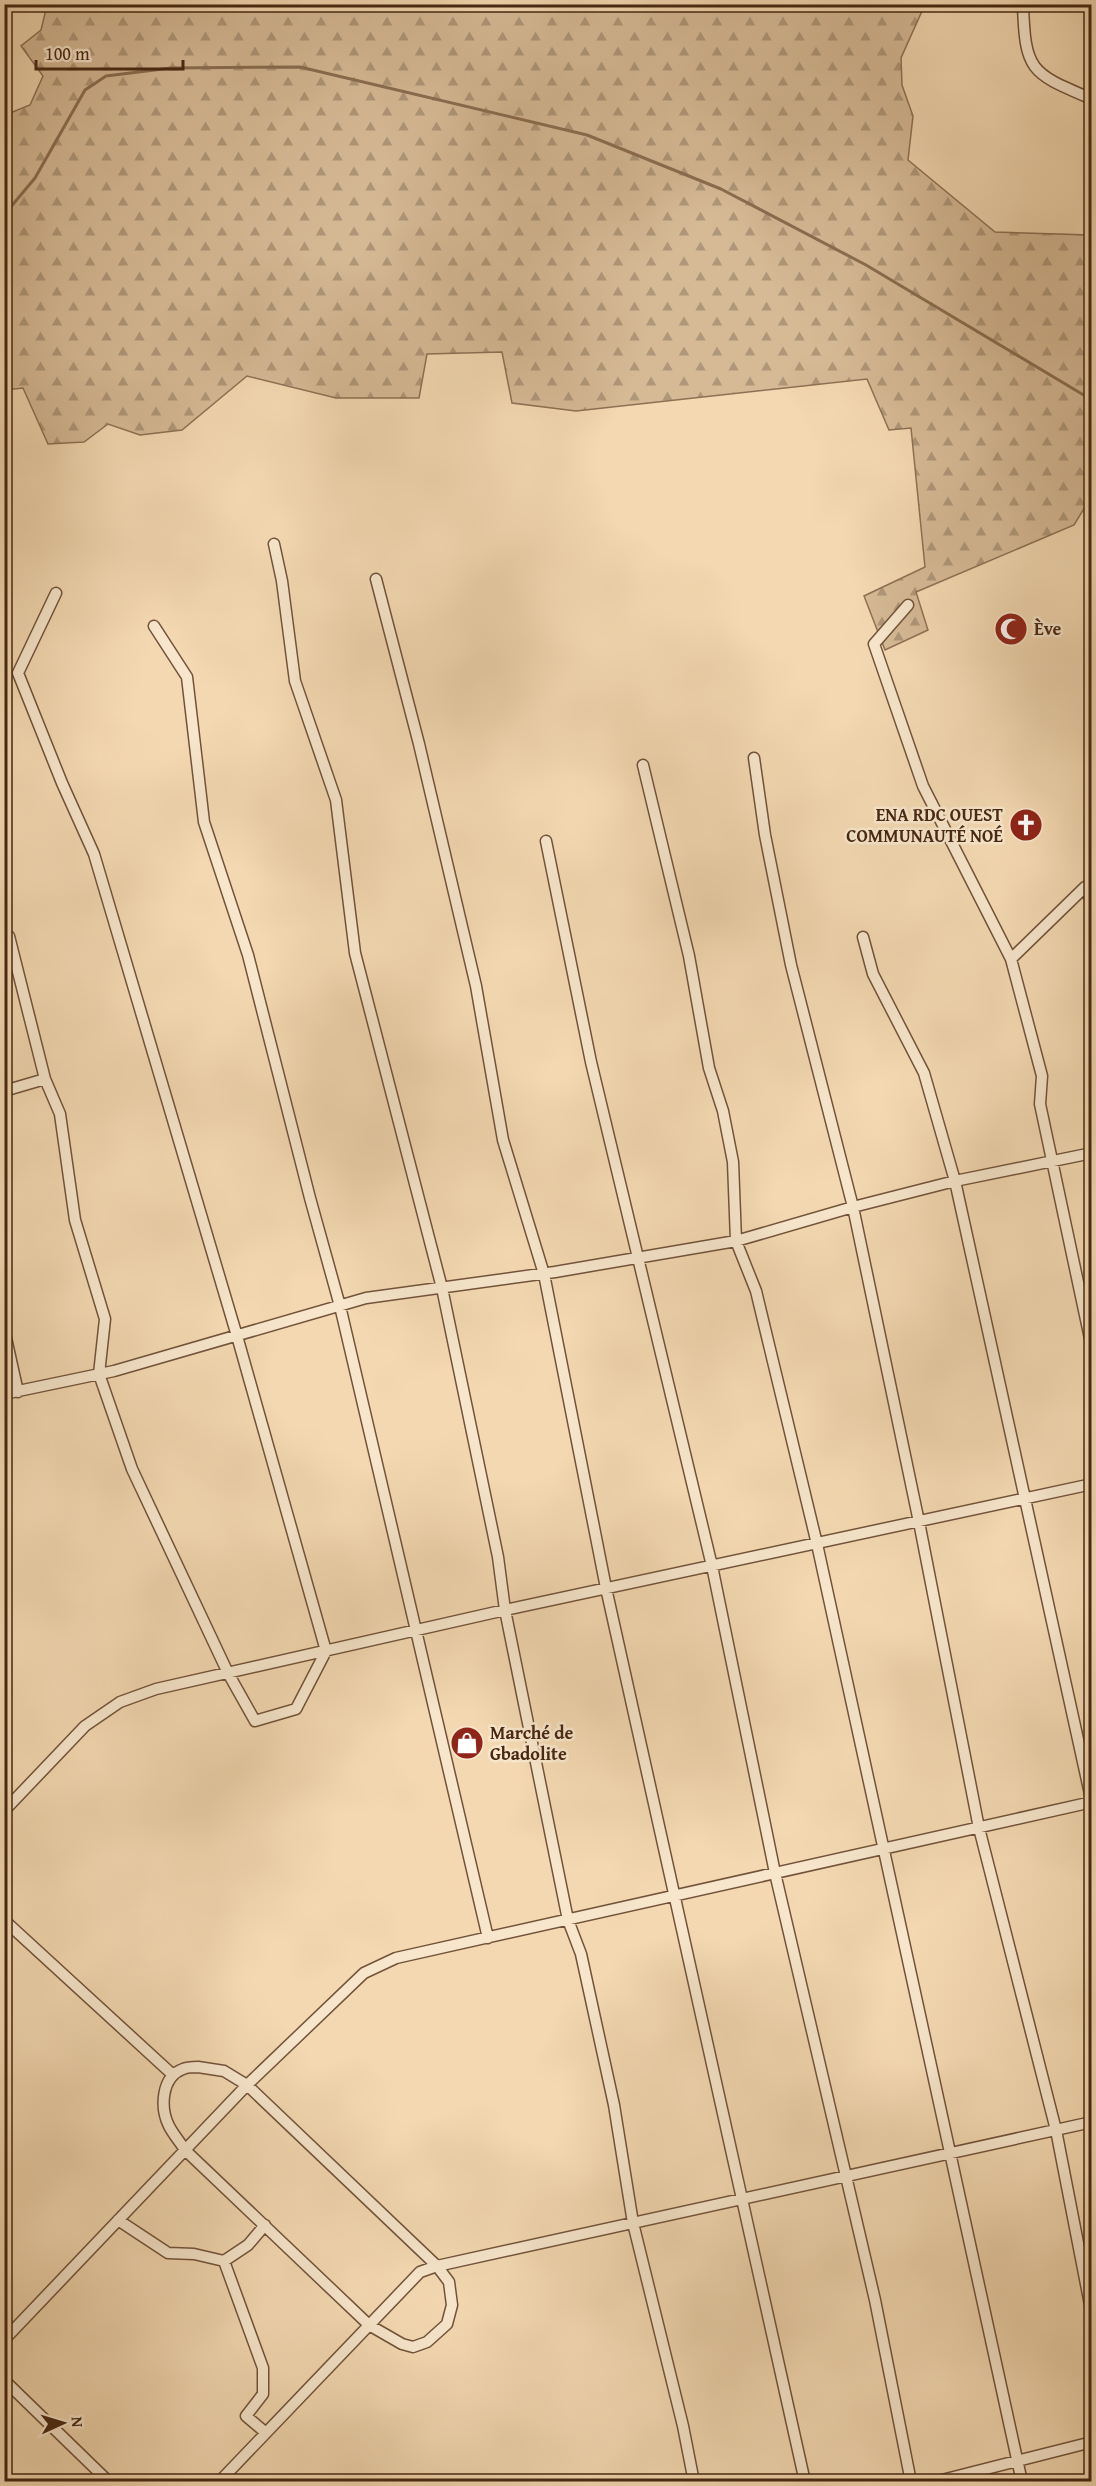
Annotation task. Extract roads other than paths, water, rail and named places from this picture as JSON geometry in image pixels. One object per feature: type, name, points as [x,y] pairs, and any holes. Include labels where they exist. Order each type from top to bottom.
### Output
[{"type":"street","points":[[1023,4],[1024,41],[1030,60],[1039,73],[1057,84],[1092,99]]},
{"type":"street","points":[[274,544],[282,581],[295,681],[336,800],[355,953],[442,1288],[498,1557],[505,1610],[568,1920],[580,1954],[614,2105],[633,2223],[694,2481]]},
{"type":"street","points":[[376,579],[419,744],[476,986],[503,1140],[544,1274],[606,1588],[805,2481]]},
{"type":"street","points":[[9,936],[45,1079],[60,1114],[75,1220],[105,1319],[99,1374],[132,1469],[228,1673],[255,1722],[296,1709],[326,1651],[237,1336],[94,854],[57,772],[18,673],[56,593]]},
{"type":"street","points":[[908,605],[874,644],[924,786],[1011,959],[1042,1076],[1040,1104],[1092,1348]]},
{"type":"street","points":[[154,626],[187,677],[204,822],[248,956],[340,1306],[488,1938]]},
{"type":"street","points":[[754,758],[765,835],[791,965],[853,1207],[919,1522],[979,1828],[1056,2130],[1092,2315]]},
{"type":"street","points":[[643,765],[689,956],[709,1068],[723,1111],[731,1152],[736,1240],[756,1291],[817,1544],[1022,2481]]},
{"type":"street","points":[[546,841],[591,1062],[712,1566],[775,1873],[876,2300],[911,2481]]},
{"type":"street","points":[[1011,959],[1085,887],[1092,902]]},
{"type":"street","points":[[4,2340],[247,2085],[364,1973],[396,1958],[1092,1802],[1023,1500],[955,1181],[924,1073],[873,974],[863,937]]},
{"type":"street","points":[[4,1091],[45,1079]]},
{"type":"street","points":[[4,1394],[99,1374],[366,1298],[544,1274],[736,1240],[955,1181],[1092,1153]]},
{"type":"street","points":[[4,1329],[18,1392]]},
{"type":"street","points":[[4,1811],[85,1726],[120,1702],[156,1689],[505,1610],[1092,1484]]},
{"type":"street","points":[[4,1920],[173,2075]]},
{"type":"street","points":[[198,2067],[224,2071],[247,2085],[437,2266],[449,2282],[452,2305],[447,2324],[427,2342],[413,2347],[402,2344],[369,2325],[185,2150],[169,2126],[163,2107],[165,2089],[173,2075],[183,2069],[198,2067]]},
{"type":"street","points":[[225,2480],[266,2433],[420,2272],[437,2266],[1092,2122]]},
{"type":"street","points":[[118,2220],[168,2253],[194,2254],[224,2261],[248,2245],[265,2225]]},
{"type":"street","points":[[224,2261],[263,2368],[263,2394],[246,2416],[266,2433]]},
{"type":"street","points":[[4,2380],[110,2481]]},
{"type":"street","points":[[934,2481],[1092,2442]]},
{"type":"waterway","points":[[4,215],[35,178],[85,90],[106,76],[171,68],[300,67],[587,135],[721,189],[866,265],[1092,400]]},
{"type":"place","name":"Ève","points":[[1011,629]]},
{"type":"place","name":"ENA RDC OUEST COMMUNAUTÉ NOÉ","points":[[1026,825]]},
{"type":"place","name":"Marché de Gbadolite","points":[[467,1743]]}]
